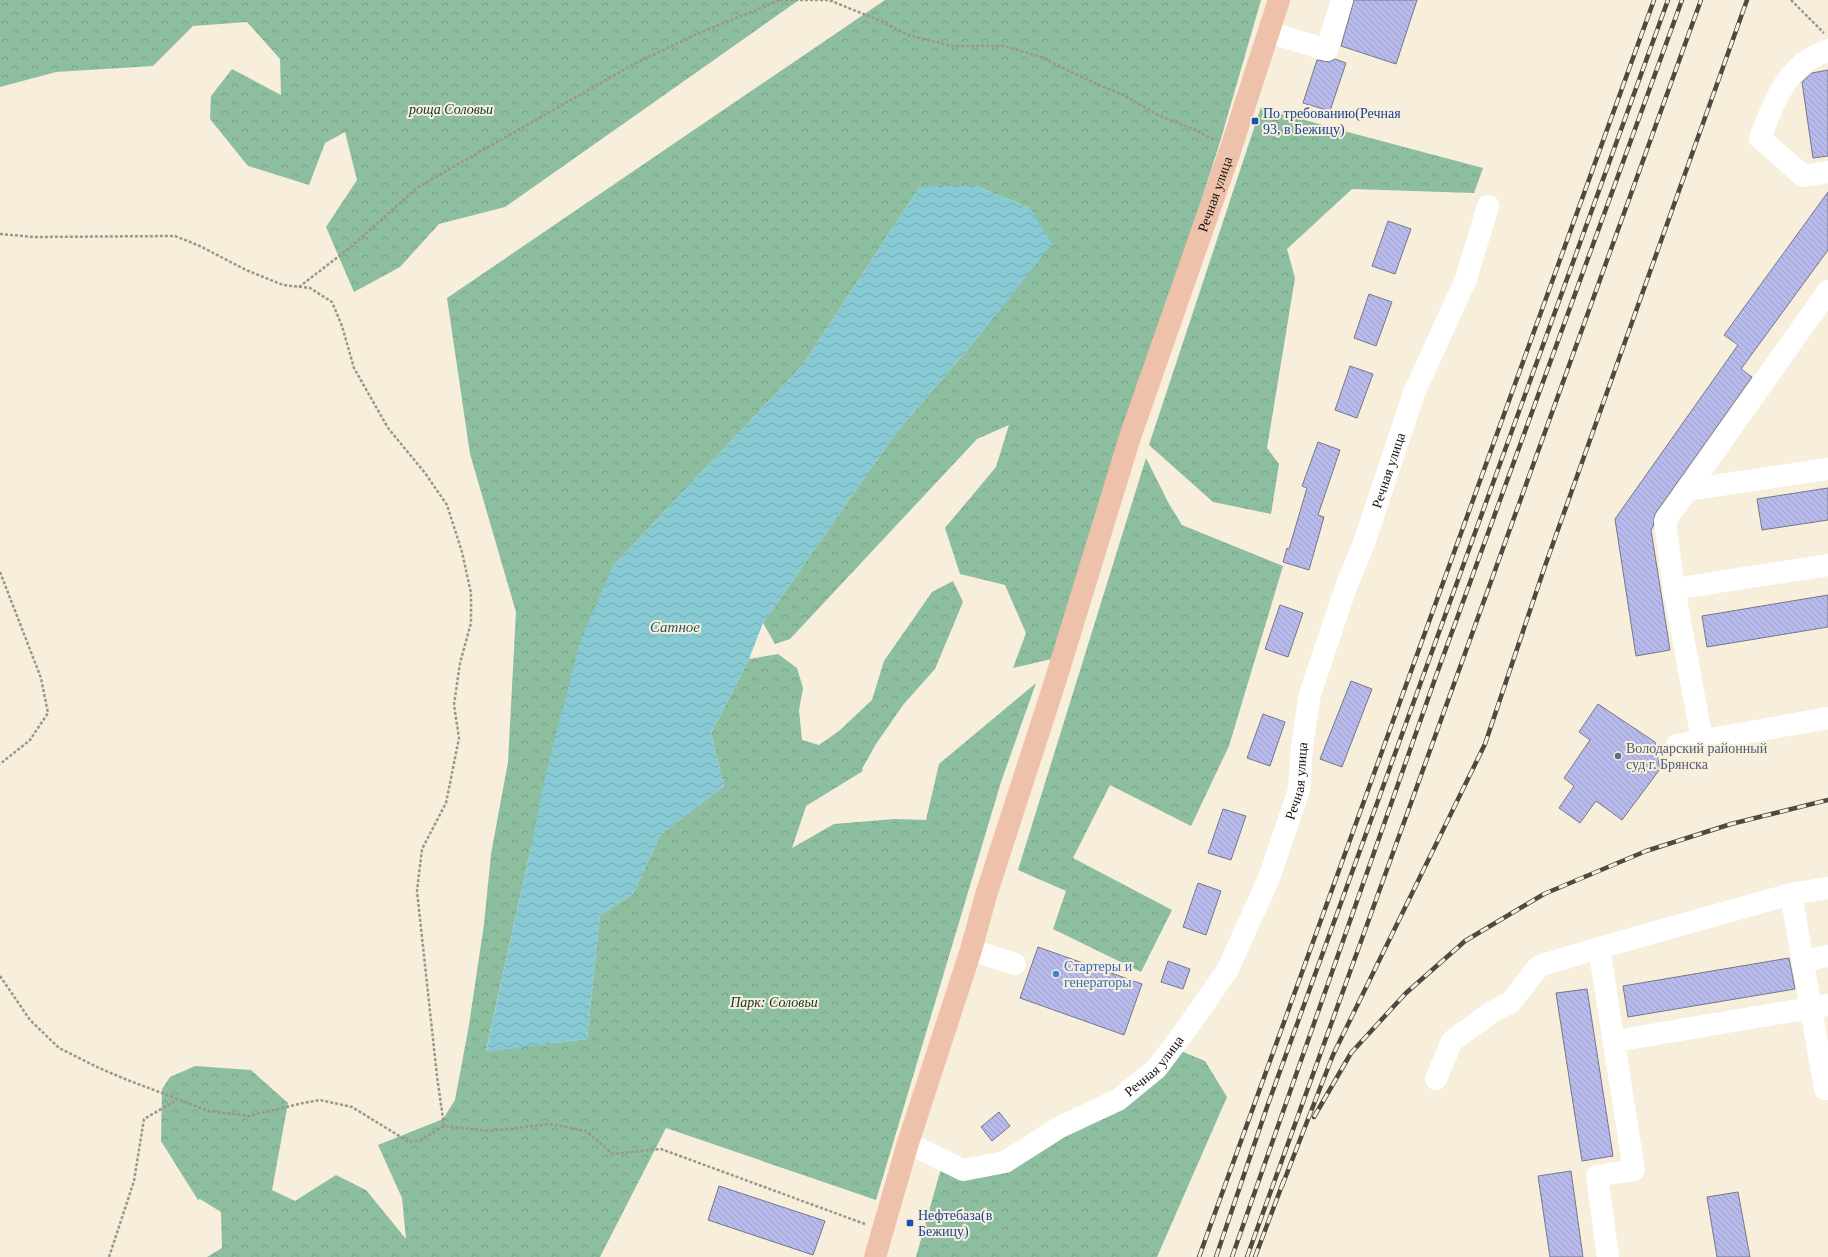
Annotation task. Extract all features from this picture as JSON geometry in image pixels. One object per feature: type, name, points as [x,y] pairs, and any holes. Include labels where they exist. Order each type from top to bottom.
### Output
[{"type":"main road","name":"Речная улица","points":[[875,1257],[908,1143],[971,950],[986,895],[1055,682],[1130,437],[1231,148],[1279,0]]},
{"type":"street","points":[[1268,32],[1327,50],[1342,0]]},
{"type":"street","points":[[1827,43],[1792,74],[1775,102],[1760,138],[1803,176],[1828,172]]},
{"type":"street","name":"Речная улица","points":[[908,1143],[963,1170],[1004,1162],[1060,1127],[1118,1100],[1157,1068],[1228,969],[1269,878],[1299,790],[1302,746],[1310,694],[1346,587],[1364,543],[1414,393],[1466,279],[1488,206]]},
{"type":"street","points":[[1702,740],[1674,589],[1664,521],[1828,291]]},
{"type":"street","points":[[1687,490],[1828,469]]},
{"type":"street","points":[[1674,589],[1828,565]]},
{"type":"street","points":[[1677,746],[1702,740],[1828,718]]},
{"type":"street","points":[[1436,1079],[1452,1041],[1492,1012],[1511,1002],[1539,966],[1791,894],[1828,888]]},
{"type":"street","points":[[1791,894],[1803,960],[1820,1007],[1825,1090],[1828,1089]]},
{"type":"street","points":[[1599,948],[1615,1041],[1634,1170],[1597,1176],[1608,1257]]},
{"type":"street","points":[[971,950],[1015,964]]},
{"type":"street","points":[[1803,960],[1828,956]]},
{"type":"street","points":[[1615,1041],[1820,1007]]},
{"type":"path","points":[[299,287],[347,250],[418,187],[634,64],[697,34],[780,0],[829,0],[883,22],[908,35],[952,46],[1004,46],[1040,57],[1125,96],[1160,116],[1191,128],[1231,148]]},
{"type":"path","points":[[1791,0],[1823,30],[1827,43]]},
{"type":"path","points":[[0,234],[34,237],[175,236],[200,246],[246,270],[283,285],[310,288],[332,302],[342,326],[354,368],[388,428],[425,473],[447,505],[462,552],[471,593],[471,624],[460,664],[454,705],[459,738],[446,803],[422,849],[417,891],[437,1076],[444,1126]]},
{"type":"path","points":[[0,572],[41,678],[48,713],[30,740],[0,764]]},
{"type":"path","points":[[0,976],[30,1020],[59,1048],[99,1068],[177,1100],[209,1111],[249,1116],[303,1102],[320,1100],[352,1107],[410,1142],[422,1140],[444,1126],[489,1131],[552,1124],[586,1131],[613,1154],[661,1149],[883,1230]]},
{"type":"path","points":[[108,1257],[134,1181],[144,1119],[177,1100]]},
{"type":"green space","name":"роща Соловьи","points":[[0,0],[799,0],[505,207],[439,224],[400,267],[354,292],[326,227],[357,180],[345,132],[325,143],[309,185],[248,166],[210,119],[211,96],[232,69],[281,95],[280,59],[247,22],[193,26],[153,66],[56,72],[0,87]]},
{"type":"green space","name":"Парк: Соловьи","points":[[885,0],[1261,0],[1220,142],[1056,658],[1013,668],[1026,633],[1005,585],[960,574],[945,528],[996,467],[1009,425],[977,439],[790,639],[775,644],[763,623],[895,434],[979,336],[1004,303],[1030,208],[976,186],[919,188],[802,366],[613,566],[530,852],[486,1051],[587,1039],[600,915],[633,894],[660,835],[724,786],[711,733],[749,659],[778,654],[797,668],[803,688],[799,710],[802,740],[819,745],[839,731],[872,700],[884,661],[932,592],[953,581],[963,602],[935,669],[903,705],[876,744],[862,769],[863,771],[806,806],[792,848],[834,824],[894,819],[926,820],[939,764],[1036,683],[1001,782],[876,1200],[666,1128],[600,1257],[207,1257],[222,1248],[221,1212],[200,1199],[198,1200],[161,1141],[162,1089],[170,1077],[195,1066],[251,1070],[288,1103],[272,1190],[295,1201],[336,1175],[366,1190],[406,1239],[402,1198],[378,1145],[443,1119],[455,1100],[469,1025],[484,924],[491,854],[508,762],[516,612],[470,454],[447,298]]},
{"type":"green space","points":[[1261,107],[1329,127],[1483,168],[1474,193],[1352,189],[1287,249],[1295,278],[1267,448],[1279,464],[1271,514],[1213,502],[1149,445]]},
{"type":"green space","points":[[1146,458],[1169,504],[1182,525],[1283,566],[1229,746],[1191,826],[1110,785],[1073,858],[1172,910],[1141,972],[1053,929],[1066,891],[1018,870]]},
{"type":"green space","points":[[1181,1051],[1205,1061],[1227,1097],[1157,1257],[916,1257],[942,1165],[1007,1166]]},
{"type":"water","name":"Сатное","points":[[934,186],[976,186],[1030,208],[1052,244],[979,336],[895,434],[763,623],[749,659],[711,733],[724,786],[660,835],[633,894],[600,915],[587,1039],[486,1052],[545,777],[580,642],[613,566],[802,366],[919,188]]},
{"type":"building","points":[[1354,0],[1417,0],[1396,64],[1341,46]]},
{"type":"building","points":[[1335,59],[1346,63],[1330,111],[1303,103],[1317,60],[1329,62]]},
{"type":"building","points":[[1828,70],[1828,156],[1813,158],[1802,82],[1812,73]]},
{"type":"building","points":[[1828,192],[1828,250],[1741,369],[1752,377],[1655,514],[1653,527],[1651,530],[1670,650],[1636,656],[1615,519],[1738,345],[1724,335]]},
{"type":"building","points":[[1388,221],[1411,229],[1395,274],[1372,266]]},
{"type":"building","points":[[1369,294],[1392,302],[1376,346],[1354,338]]},
{"type":"building","points":[[1350,366],[1373,374],[1357,418],[1335,410]]},
{"type":"building","points":[[1318,442],[1340,450],[1318,515],[1324,517],[1309,570],[1283,562],[1287,548],[1289,549],[1307,488],[1302,486]]},
{"type":"building","points":[[1828,488],[1828,520],[1762,530],[1757,499]]},
{"type":"building","points":[[1828,595],[1828,627],[1707,647],[1702,616]]},
{"type":"building","points":[[1280,605],[1303,613],[1288,657],[1265,649]]},
{"type":"building","points":[[1351,681],[1372,689],[1342,767],[1320,759]]},
{"type":"building","name":"Володарский районный суд г. Брянска","points":[[1598,704],[1655,742],[1660,769],[1622,820],[1596,801],[1580,823],[1559,808],[1574,786],[1564,778],[1590,740],[1579,732]]},
{"type":"building","points":[[1263,714],[1285,722],[1270,766],[1247,758]]},
{"type":"building","points":[[1223,809],[1246,816],[1231,860],[1208,853]]},
{"type":"building","points":[[1198,883],[1221,891],[1206,935],[1183,927]]},
{"type":"building","points":[[1038,947],[1142,984],[1124,1035],[1020,998]]},
{"type":"building","points":[[1789,958],[1795,989],[1628,1017],[1623,986]]},
{"type":"building","points":[[1168,961],[1190,969],[1183,989],[1161,982]]},
{"type":"building","points":[[1587,989],[1613,1156],[1582,1161],[1556,993]]},
{"type":"building","points":[[999,1112],[1010,1126],[992,1141],[981,1127]]},
{"type":"building","points":[[1571,1171],[1583,1257],[1550,1257],[1538,1176]]},
{"type":"building","points":[[719,1186],[825,1221],[813,1255],[708,1220]]},
{"type":"building","points":[[1738,1192],[1750,1257],[1717,1257],[1707,1197]]},
{"type":"railway","points":[[1199,1257],[1654,0]]},
{"type":"railway","points":[[1216,1257],[1267,1107],[1668,0]]},
{"type":"railway","points":[[1232,1257],[1436,676],[1682,0]]},
{"type":"railway","points":[[1247,1257],[1701,0]]},
{"type":"railway","points":[[1282,1186],[1333,1055],[1485,744],[1545,566],[1747,0]]},
{"type":"railway","points":[[1314,1117],[1351,1053],[1406,993],[1465,941],[1544,894],[1646,851],[1731,824],[1828,800]]},
{"type":"railway","points":[[1255,1257],[1284,1180]]},
{"type":"place","name":"По требованию(Речная 93, в Бежицу)","points":[[1255,121]]},
{"type":"place","name":"Володарский районный суд г. Брянска","points":[[1618,756]]},
{"type":"place","name":"Стартеры и генераторы","points":[[1056,974]]},
{"type":"place","name":"Нефтебаза(в Бежицу)","points":[[910,1223]]}]
